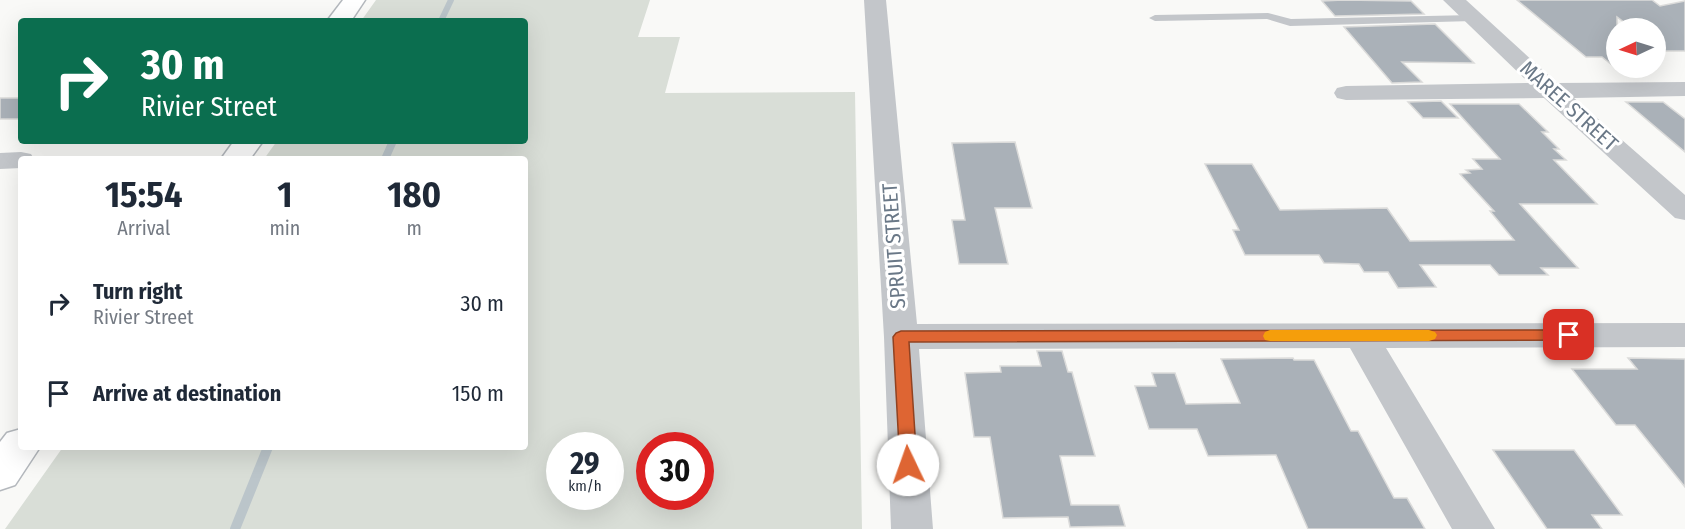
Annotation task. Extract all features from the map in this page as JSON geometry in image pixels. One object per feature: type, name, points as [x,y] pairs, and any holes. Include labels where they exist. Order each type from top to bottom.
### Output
[{"type":"main road","points":[[341,18],[354,0]]},
{"type":"main road","points":[[237,156],[247,144]]},
{"type":"main road","points":[[0,473],[18,449]]},
{"type":"street","name":"SPRUIT STREET","points":[[875,0],[901,337],[912,529]]},
{"type":"street","name":"MAREE STREET","points":[[1454,0],[1685,211]]},
{"type":"street","points":[[1346,93],[1685,89]]},
{"type":"street","points":[[0,162],[18,160]]},
{"type":"street","points":[[901,337],[1685,335]]},
{"type":"street","points":[[1360,336],[1474,529]]},
{"type":"lane","points":[[1155,18],[1268,16],[1290,23],[1473,18]]},
{"type":"shaded area","points":[[376,0],[650,0],[638,37],[680,37],[665,93],[855,92],[862,529],[5,529],[61,450],[528,450],[528,156],[266,156],[275,144],[528,144],[528,18],[363,18]]},
{"type":"building","points":[[1517,0],[1652,0],[1660,6],[1685,1],[1685,51],[1666,51],[1666,18],[1617,17],[1606,18],[1606,60],[1602,57],[1586,57]]},
{"type":"building","points":[[1322,1],[1411,1],[1424,14],[1335,16]]},
{"type":"building","points":[[1435,24],[1474,63],[1402,62],[1422,82],[1392,83],[1344,27]]},
{"type":"building","points":[[0,98],[18,98],[18,119],[0,119]]},
{"type":"building","points":[[1441,101],[1458,118],[1423,118],[1408,102]]},
{"type":"building","points":[[1626,102],[1663,102],[1685,119],[1685,152]]},
{"type":"building","points":[[1450,104],[1519,104],[1548,132],[1542,132],[1559,149],[1554,149],[1566,160],[1554,160],[1597,204],[1520,204],[1578,268],[1541,268],[1548,275],[1499,275],[1490,265],[1420,265],[1436,287],[1398,288],[1388,272],[1364,272],[1359,264],[1324,263],[1319,255],[1245,255],[1233,230],[1239,230],[1205,164],[1252,164],[1280,210],[1387,208],[1410,241],[1514,240],[1490,211],[1494,211],[1460,174],[1470,173],[1466,170],[1482,169],[1473,159],[1500,159]]},
{"type":"building","points":[[1015,142],[1032,208],[995,208],[1008,264],[959,264],[952,220],[965,220],[952,143]]},
{"type":"building","points":[[1037,351],[1062,351],[1068,372],[1072,372],[1095,456],[1060,456],[1071,505],[1119,505],[1125,526],[1070,527],[1068,517],[1003,518],[990,437],[974,437],[965,373],[1001,372],[1000,366],[1041,366]]},
{"type":"building","points":[[1293,358],[1294,360],[1314,360],[1351,431],[1358,431],[1394,498],[1407,498],[1425,529],[1308,529],[1276,455],[1208,456],[1197,429],[1149,429],[1135,386],[1156,386],[1152,373],[1175,373],[1186,404],[1240,403],[1221,359]]},
{"type":"building","points":[[1628,358],[1685,359],[1685,487],[1635,425],[1616,425],[1572,369],[1637,369]]},
{"type":"building","points":[[1493,450],[1574,450],[1622,515],[1592,515],[1602,529],[1547,529]]},
{"type":"waterway","points":[[442,18],[451,0]]},
{"type":"waterway","points":[[386,156],[392,144]]},
{"type":"waterway","points":[[235,529],[267,450]]},
{"type":"slow traffic","points":[[1270,336],[1429,335]]},
{"type":"route","points":[[908,465],[901,337],[1569,335]]}]
